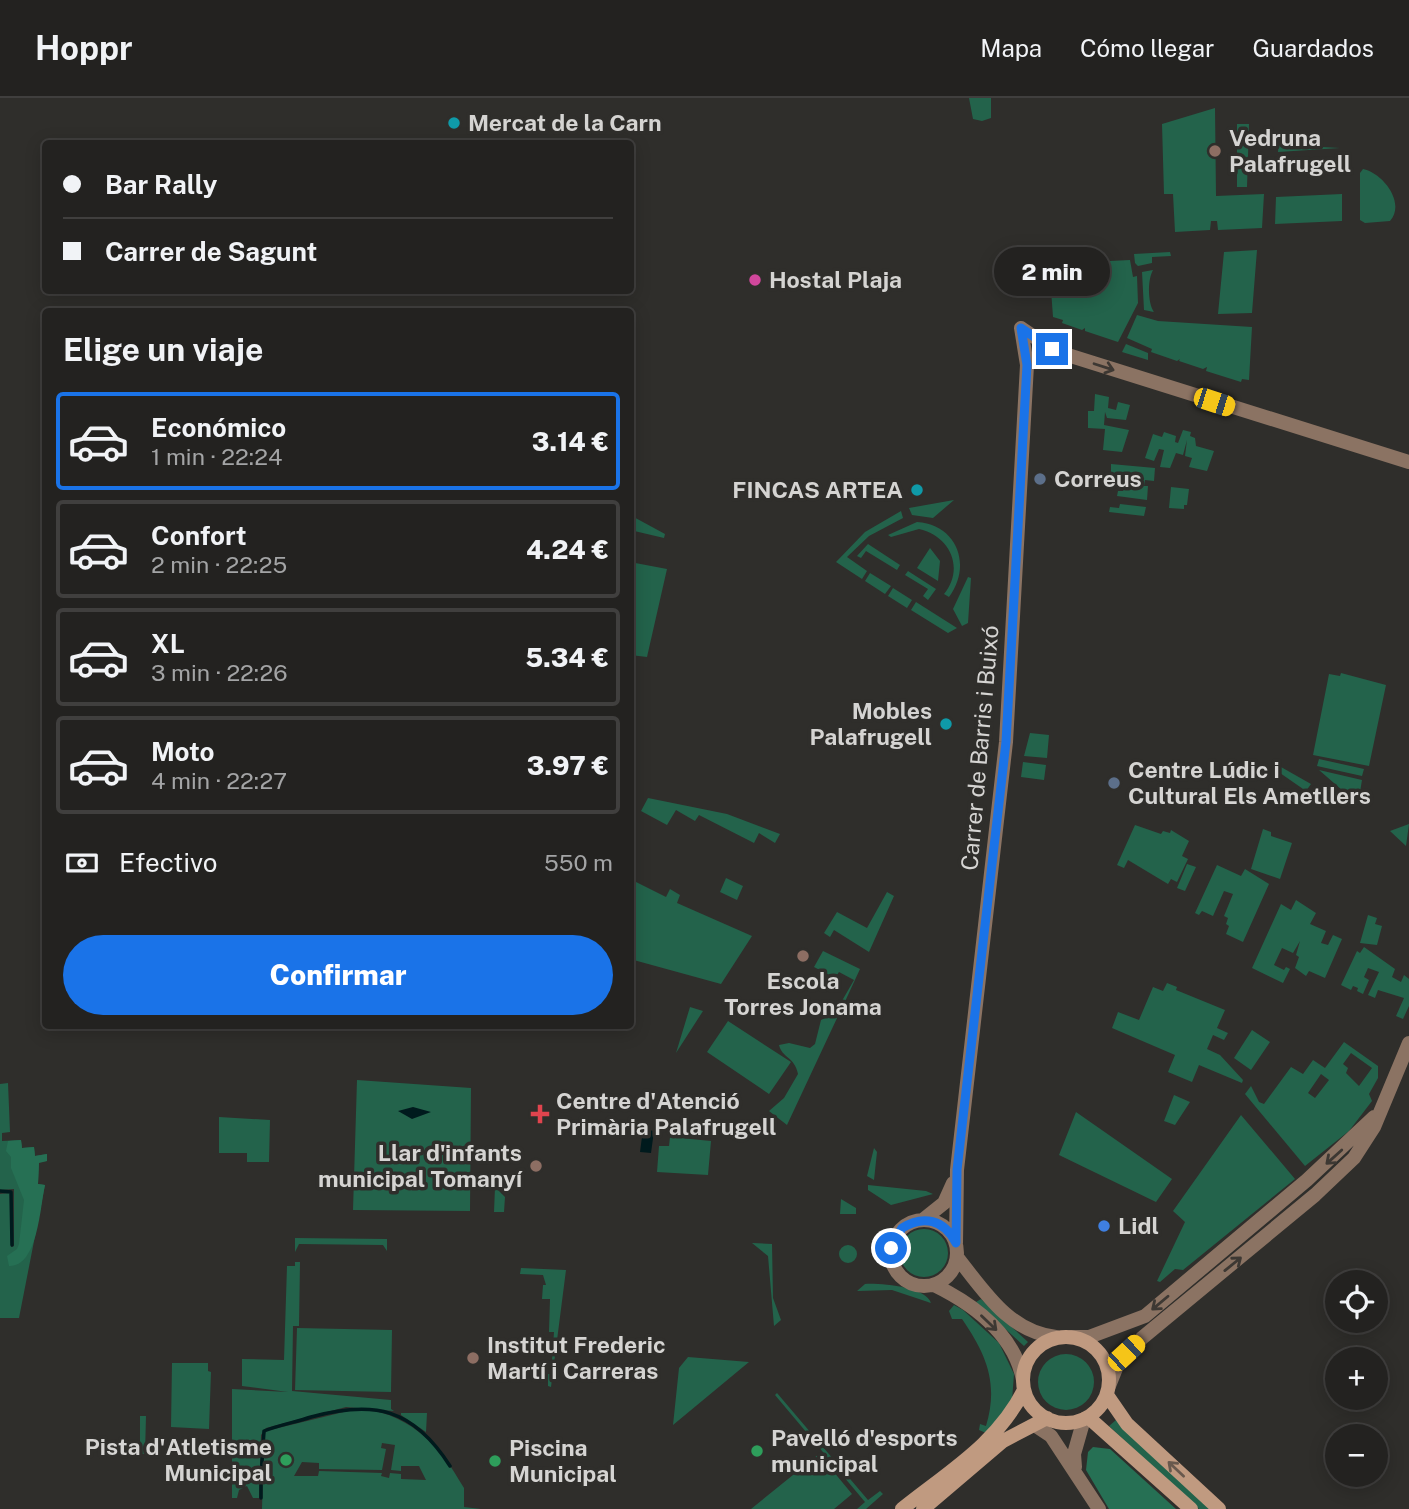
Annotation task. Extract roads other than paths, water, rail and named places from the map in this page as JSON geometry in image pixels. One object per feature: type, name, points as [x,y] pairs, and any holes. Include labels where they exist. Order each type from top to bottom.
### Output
[{"type":"main road","points":[[902,1509],[988,1442],[1008,1419],[1023,1385],[1031,1354],[1042,1344],[1056,1338],[1072,1337],[1089,1343],[1102,1355],[1109,1371],[1108,1390],[1086,1418],[1068,1423],[1044,1421],[1003,1441],[923,1509]]},
{"type":"main road","points":[[1023,1385],[1032,1407],[1044,1421]]},
{"type":"main road","points":[[1108,1390],[1133,1429],[1219,1509]]},
{"type":"main road","points":[[1086,1418],[1121,1445],[1191,1509]]},
{"type":"street","name":"Carrer de Barris i Buixó","points":[[957,1250],[957,1170],[1006,742],[1027,365],[1021,328],[1055,351],[1409,463]]},
{"type":"street","points":[[1108,1390],[1117,1366],[1142,1338],[1315,1195],[1354,1158],[1367,1142],[1409,1043]]},
{"type":"street","points":[[1072,1337],[1088,1337],[1145,1316],[1307,1181],[1354,1139],[1381,1108]]},
{"type":"street","name":"Carrer de Barris i Buixó","points":[[924,1219],[944,1203],[957,1170]]},
{"type":"street","points":[[1023,1385],[1019,1361],[1007,1340],[960,1296],[934,1285],[922,1286],[905,1280],[891,1260],[894,1237],[902,1228],[924,1219],[944,1226],[979,1289],[1021,1327],[1036,1335],[1056,1338]]},
{"type":"street","points":[[934,1285],[953,1271],[957,1250]]},
{"type":"street","points":[[1077,1472],[1074,1454],[1086,1418]]},
{"type":"street","points":[[1044,1421],[1099,1509]]},
{"type":"water","points":[[413,1107],[431,1112],[412,1119],[398,1111]]},
{"type":"water","points":[[643,1129],[654,1131],[651,1153],[640,1152]]},
{"type":"waterway","points":[[0,1191],[11,1192],[12,1245]]},
{"type":"waterway","points":[[261,1477],[264,1431],[311,1417],[354,1409],[390,1413],[406,1421],[422,1431],[450,1466]]},
{"type":"waterway","points":[[261,1485],[261,1498]]},
{"type":"place","name":"Mercat de la Carn","points":[[454,123]]},
{"type":"place","name":"Vedruna Palafrugell","points":[[1215,151]]},
{"type":"place","name":"Hostal Plaja","points":[[755,280]]},
{"type":"place","name":"Correus","points":[[1040,479]]},
{"type":"place","name":"FINCAS ARTEA","points":[[917,490]]},
{"type":"place","name":"Mobles Palafrugell","points":[[946,724]]},
{"type":"place","name":"Centre Lúdic i Cultural Els Ametllers","points":[[1114,783]]},
{"type":"place","name":"Escola Torres Jonama","points":[[803,956]]},
{"type":"place","name":"Centre d'Atenció Primària Palafrugell","points":[[540,1114]]},
{"type":"place","name":"Llar d'infants municipal Tomanyí","points":[[536,1166]]},
{"type":"place","name":"Lidl","points":[[1104,1226]]},
{"type":"place","name":"Institut Frederic Martí i Carreras","points":[[473,1358]]},
{"type":"place","name":"Pavelló d'esports municipal","points":[[757,1451]]},
{"type":"place","name":"Pista d'Atletisme Municipal","points":[[286,1460]]},
{"type":"place","name":"Piscina Municipal","points":[[495,1461]]}]
